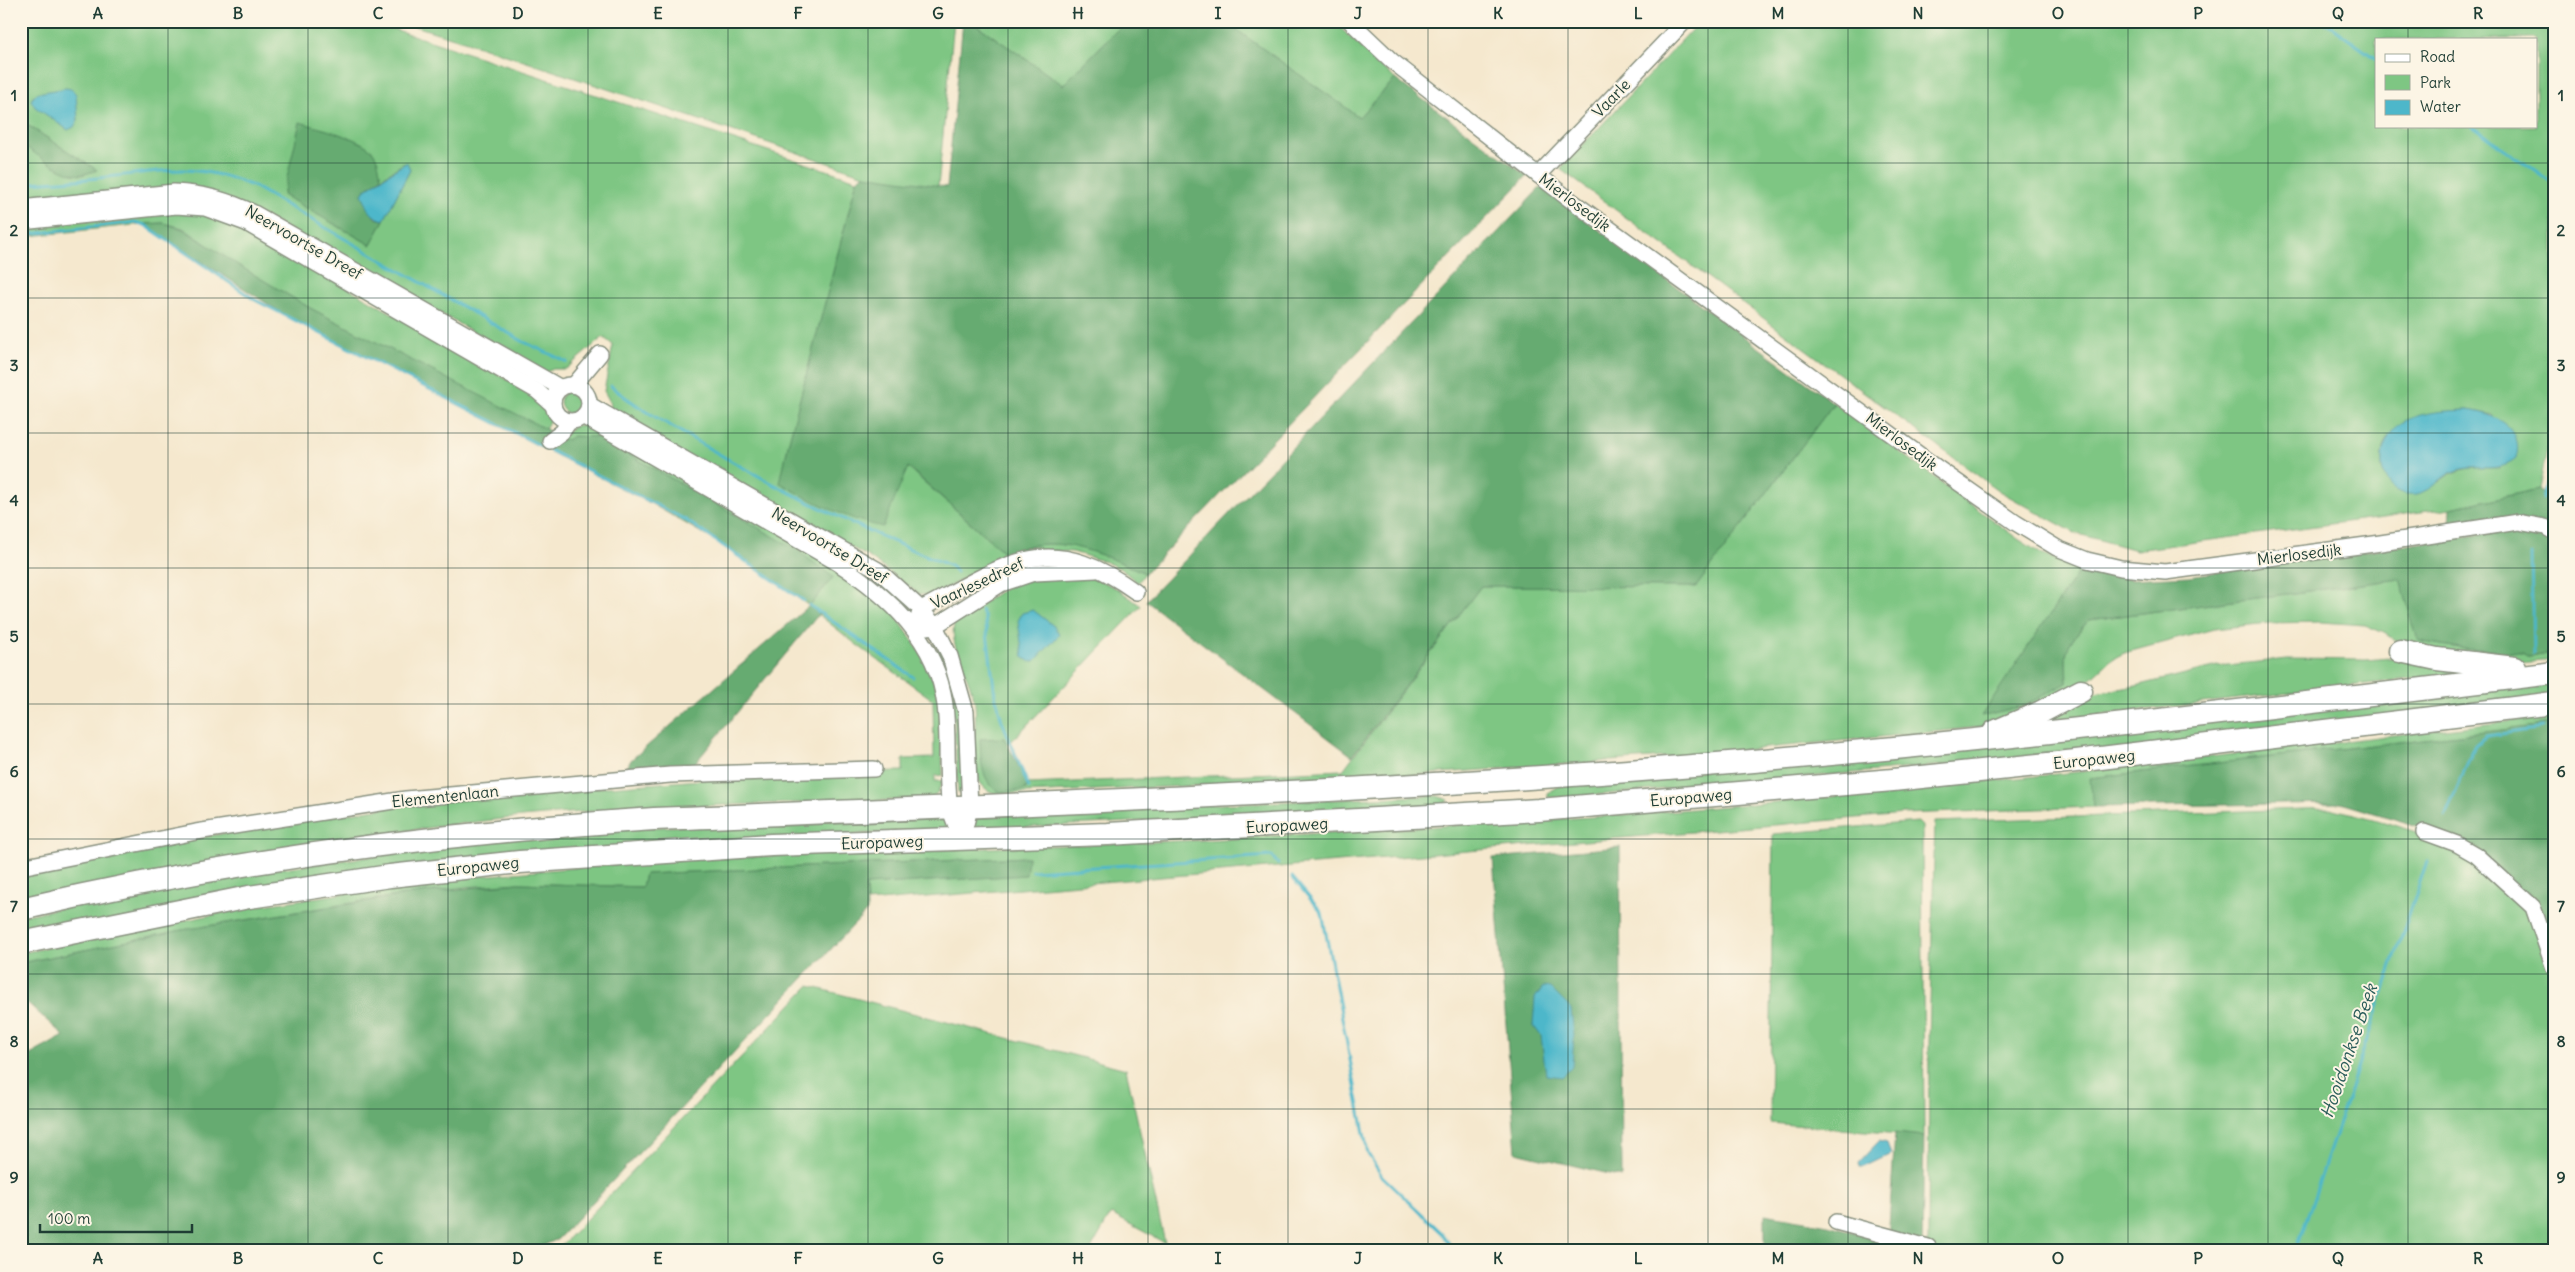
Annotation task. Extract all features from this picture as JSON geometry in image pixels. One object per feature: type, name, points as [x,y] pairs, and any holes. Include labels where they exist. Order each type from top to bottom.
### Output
[{"type":"highway","points":[[2400,651],[2492,666],[2554,672]]},
{"type":"highway","name":"Europaweg","points":[[21,909],[135,884],[238,866],[310,854],[454,836],[654,819],[960,808],[1368,789],[1686,766],[1975,740],[2554,672]]},
{"type":"highway","points":[[1975,740],[2041,712],[2081,691]]},
{"type":"highway","name":"Europaweg","points":[[21,943],[249,897],[444,870],[627,853],[772,845],[962,840],[1256,827],[1539,810],[1902,779],[2076,761],[2554,703]]},
{"type":"street","name":"Mierlosedijk","points":[[1350,21],[1392,61],[1538,175],[1939,469],[2057,548],[2088,560],[2121,568],[2165,572],[2374,544],[2502,523],[2530,523],[2554,532]]},
{"type":"street","name":"Vaarle","points":[[1538,175],[1685,21]]},
{"type":"street","name":"Neervoortse Dreef","points":[[21,208],[174,192],[196,193],[225,200],[254,213],[579,397],[878,570],[921,609],[935,626],[951,660],[966,712],[960,808]]},
{"type":"street","name":"Neervoortse Dreef","points":[[21,222],[168,206],[192,206],[224,214],[246,223],[529,386],[560,414]]},
{"type":"street","name":"Neervoortse Dreef","points":[[579,397],[836,562],[884,597],[915,629],[932,659],[945,704],[960,808],[962,840]]},
{"type":"street","points":[[579,397],[560,414],[554,398],[579,397]]},
{"type":"street","name":"Vaarlesedreef","points":[[1099,570],[1034,573],[1001,584],[935,626],[915,629],[921,609],[1001,567],[1032,556],[1058,556],[1075,559],[1099,570],[1136,592]]},
{"type":"street","name":"Elementenlaan","points":[[21,867],[196,832],[406,799],[670,775],[874,769]]},
{"type":"street","points":[[2424,832],[2458,844],[2476,855],[2533,907],[2554,968]]},
{"type":"street","points":[[1836,1222],[1928,1247],[1928,1251]]},
{"type":"green space","points":[[21,21],[369,21],[857,180],[789,441],[781,483],[907,467],[1007,555],[1024,548],[1042,544],[1060,545],[1095,553],[1145,573],[1138,583],[1121,569],[1106,562],[1073,552],[1053,551],[987,566],[931,596],[919,594],[869,557],[609,413],[611,404],[604,391],[613,345],[603,337],[566,369],[553,369],[546,372],[262,215],[21,205],[21,144],[72,174],[82,175],[97,170],[21,121]],"holes":[[[74,91],[78,120],[31,100],[34,95]],[[348,137],[372,150],[381,178],[404,163],[410,170],[371,245],[283,195]]]},
{"type":"green space","points":[[398,21],[954,21],[938,187],[864,175],[467,42]]},
{"type":"green space","points":[[963,21],[971,21],[1063,85],[1126,21],[1224,21],[1359,117],[1395,79],[1527,176],[1145,573],[1095,553],[1059,545],[1042,544],[1024,548],[1007,555],[908,467],[883,527],[869,524],[830,509],[780,483],[789,441],[857,180],[864,175],[947,187]]},
{"type":"green space","points":[[971,21],[1126,21],[1063,85]]},
{"type":"green space","points":[[1224,21],[1333,21],[1395,79],[1359,117]]},
{"type":"green space","points":[[1700,21],[2554,21],[2554,414],[2539,489],[2451,508],[2136,550],[2075,533],[1999,491],[1560,169]],"holes":[[[2468,410],[2493,415],[2500,468],[2460,470],[2439,482],[2383,473],[2382,454],[2386,440],[2395,429],[2407,421],[2421,416],[2453,411]]]},
{"type":"green space","points":[[21,121],[97,170],[83,174],[74,174],[47,161],[21,144]]},
{"type":"green space","points":[[300,122],[360,142],[375,155],[381,178],[362,194],[375,218],[384,220],[371,245],[283,195]]},
{"type":"green space","points":[[1541,187],[1834,403],[1696,587],[1481,586],[1352,756],[1146,601]]},
{"type":"green space","points":[[170,207],[221,215],[546,402],[550,419],[545,430],[310,308],[232,262],[183,228],[164,223],[143,224],[21,237],[21,224]]},
{"type":"green space","points":[[164,223],[183,229],[233,262],[310,308],[567,440],[573,436],[598,437],[794,548],[833,577],[810,606],[819,614],[691,768],[623,775],[631,760],[809,606],[731,550],[652,504],[293,320],[143,224]]},
{"type":"green space","points":[[567,390],[577,390],[584,397],[584,407],[577,414],[567,414],[560,407],[560,397]]},
{"type":"green space","points":[[1834,403],[2018,539],[2043,555],[2081,568],[1982,716],[2067,683],[2066,654],[2068,648],[2075,636],[2089,620],[2401,579],[2419,641],[2465,649],[2523,653],[2530,657],[2554,653],[2554,660],[2510,664],[2404,646],[2384,633],[2365,625],[2321,622],[2268,623],[2214,629],[2124,653],[2111,660],[2084,685],[2011,720],[1982,727],[1694,755],[1356,779],[1000,794],[987,790],[980,781],[974,755],[974,698],[956,649],[953,630],[955,622],[1016,581],[1081,576],[1099,580],[1118,589],[1141,606],[1007,746],[980,739],[1025,790],[1028,784],[1343,770],[1481,586],[1696,587]]},
{"type":"green space","points":[[585,425],[813,551],[891,609],[928,663],[940,702],[943,775],[935,776],[935,781],[943,781],[937,794],[930,799],[609,810],[441,826],[381,834],[201,865],[21,900],[21,871],[102,853],[433,800],[795,773],[903,771],[903,759],[934,758],[933,700],[857,645],[809,607],[833,577],[715,503],[598,437],[567,440],[562,438],[574,426]]},
{"type":"green space","points":[[2539,489],[2554,501],[2554,526],[2450,526],[2451,508]]},
{"type":"green space","points":[[2518,529],[2542,533],[2554,539],[2554,653],[2530,657],[2523,653],[2465,649],[2418,641],[2400,579],[2089,620],[2075,636],[2068,648],[2066,654],[2067,683],[2023,706],[1981,716],[2081,568],[2132,579],[2189,576]]},
{"type":"green space","points":[[941,649],[959,700],[965,792],[958,793],[954,715],[937,650]]},
{"type":"green space","points":[[2403,657],[2487,670],[2022,724],[2084,695],[2136,686],[2218,666],[2288,659],[2366,660]]},
{"type":"green space","points":[[2554,679],[2554,699],[2155,747],[1561,798],[1548,797],[1548,793],[1559,786]]},
{"type":"green space","points":[[2554,716],[2554,724],[2091,778],[2093,807],[1904,814],[867,902],[866,885],[1025,875],[1028,857],[645,874],[642,887],[518,883],[465,887],[396,896],[182,930],[21,963],[21,953],[257,906],[445,879],[664,860],[1206,840],[1609,816],[1800,800],[2117,768]]},
{"type":"green space","points":[[2554,724],[2554,965],[2533,907],[2481,851],[2428,829],[2341,803],[2093,807],[2090,778]]},
{"type":"green space","points":[[1004,738],[1028,784],[1025,790],[998,792],[992,787],[985,775],[981,762],[980,739]]},
{"type":"green space","points":[[1437,796],[1449,800],[1440,806],[973,830],[972,814]]},
{"type":"green space","points":[[2330,808],[2481,851],[2533,907],[2554,972],[2554,1251],[1928,1251],[1929,1042],[1935,822]]},
{"type":"green space","points":[[948,815],[949,829],[611,848],[21,937],[21,916],[215,877],[568,831]]},
{"type":"green space","points":[[1918,822],[1922,826],[1924,1136],[1770,1123],[1773,834]]},
{"type":"green space","points":[[1620,847],[1622,1177],[1516,1152],[1493,858]]},
{"type":"green space","points":[[1028,857],[1026,875],[866,885],[867,911],[558,1239],[531,1251],[21,1251],[21,1060],[64,1036],[21,997],[21,963],[182,930],[419,893],[518,883],[642,887],[645,874]]},
{"type":"green space","points":[[809,986],[1126,1069],[1165,1243],[1111,1214],[1090,1251],[556,1251]]},
{"type":"green space","points":[[1895,1133],[1924,1136],[1922,1251],[1765,1251],[1765,1214],[1828,1225],[1888,1241]]},
{"type":"water","points":[[66,88],[71,89],[76,94],[78,120],[74,127],[68,130],[35,107],[31,100],[37,93]]},
{"type":"water","points":[[407,162],[410,170],[384,220],[375,216],[370,211],[362,194],[366,189]]},
{"type":"water","points":[[2468,410],[2497,419],[2512,430],[2518,448],[2516,459],[2502,466],[2465,468],[2452,472],[2427,490],[2416,494],[2402,493],[2392,487],[2385,478],[2382,466],[2387,440],[2394,429],[2405,421],[2420,415]]},
{"type":"water","points":[[1033,610],[1055,627],[1059,635],[1035,661],[1030,662],[1023,657],[1018,621],[1022,613]]},
{"type":"water","points":[[1543,987],[1550,988],[1571,1009],[1574,1035],[1572,1067],[1562,1077],[1546,1075],[1541,1036],[1533,1025],[1535,998]]},
{"type":"water","points":[[1879,1141],[1887,1143],[1891,1154],[1864,1167],[1860,1167],[1859,1162]]},
{"type":"waterway","points":[[2323,21],[2375,58]]},
{"type":"waterway","points":[[2475,128],[2554,184]]},
{"type":"waterway","points":[[21,184],[176,170],[193,170],[231,178],[253,186],[524,342],[567,362]]},
{"type":"waterway","points":[[21,235],[135,222],[145,225],[255,300],[684,519],[804,601]]},
{"type":"waterway","points":[[611,386],[653,416],[759,477],[886,539],[951,566],[956,572]]},
{"type":"waterway","name":"Hooidonkse Beek","points":[[2543,499],[2554,443]]},
{"type":"waterway","name":"Hooidonkse Beek","points":[[2531,554],[2533,654]]},
{"type":"waterway","points":[[809,605],[913,677]]},
{"type":"waterway","points":[[981,610],[985,618],[995,695],[1002,721],[1029,788]]},
{"type":"waterway","name":"Hooidonkse Beek","points":[[2445,817],[2475,745],[2486,736],[2543,728]]},
{"type":"waterway","points":[[1032,871],[1272,856],[1278,864]]},
{"type":"waterway","name":"Hooidonkse Beek","points":[[2296,1251],[2427,861]]},
{"type":"waterway","points":[[1292,877],[1322,913],[1368,1154],[1382,1176],[1442,1233],[1454,1251]]}]
